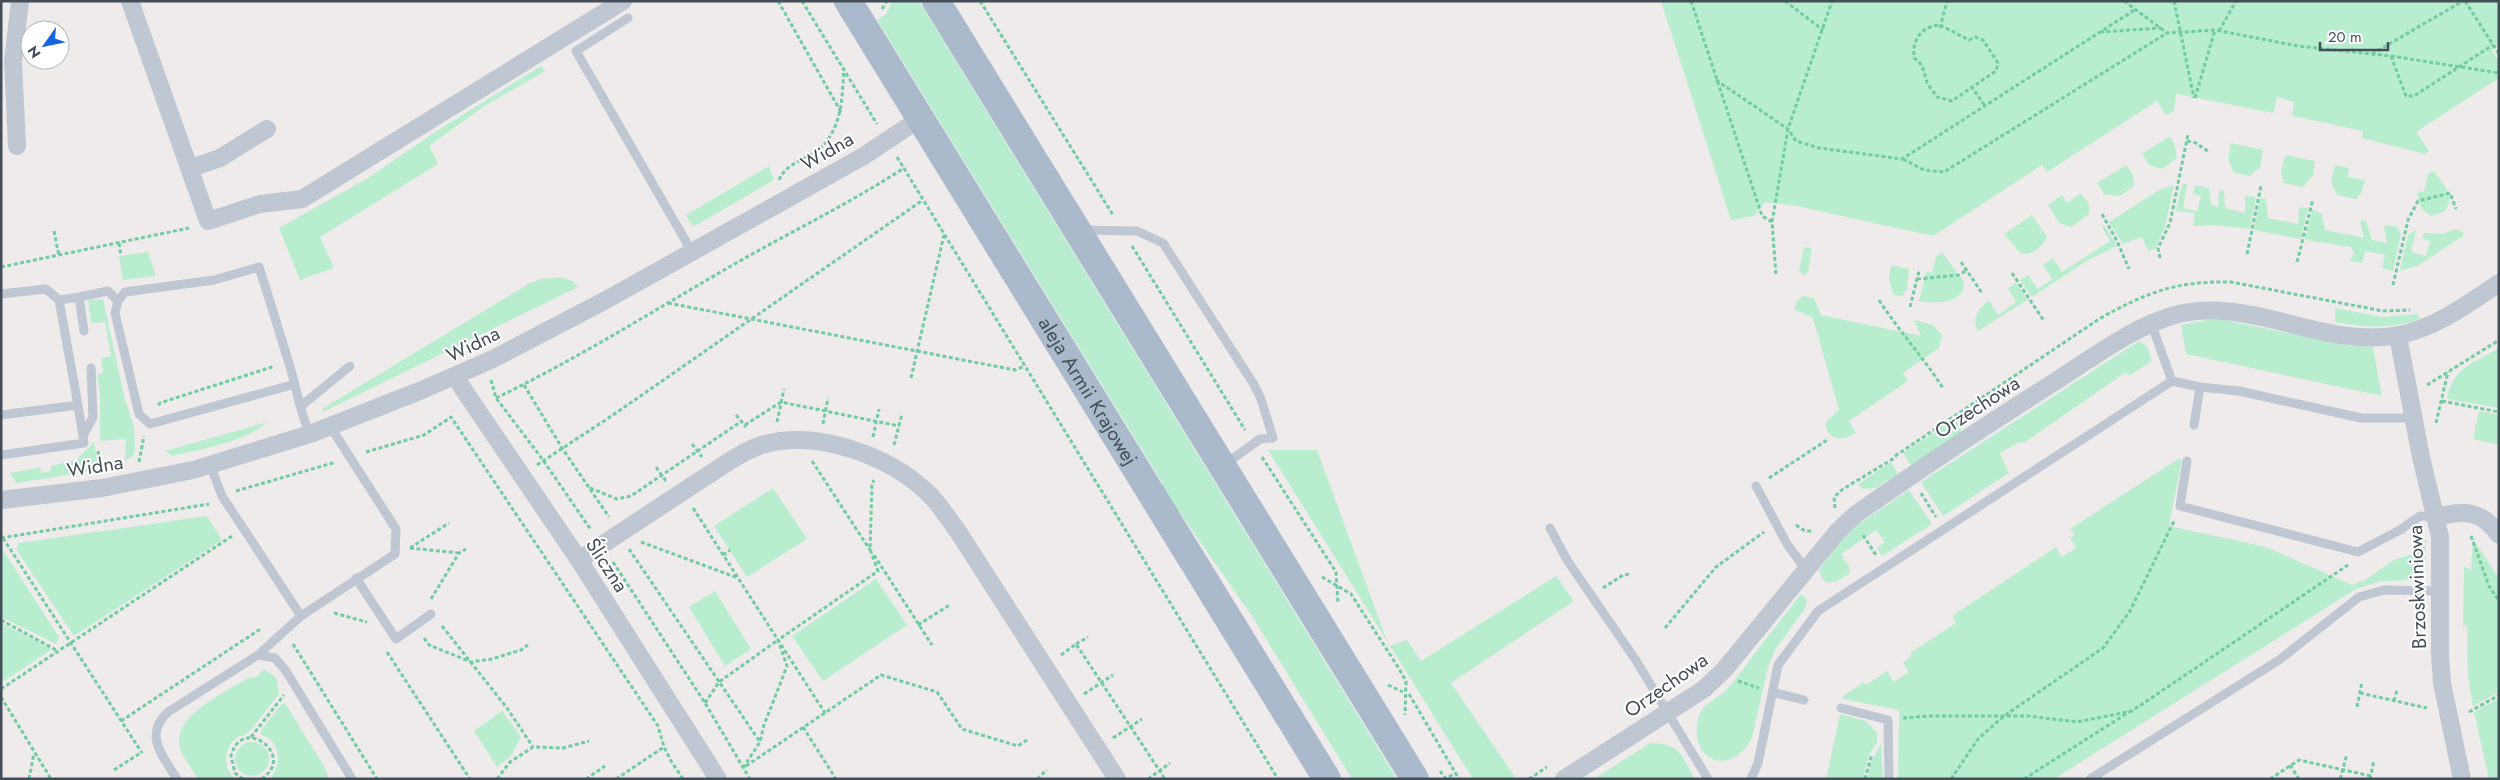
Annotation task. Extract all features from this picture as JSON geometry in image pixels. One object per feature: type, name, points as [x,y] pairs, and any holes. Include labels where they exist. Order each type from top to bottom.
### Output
[{"type":"main road","name":"aleja Armii Krajowej","points":[[848,1],[1327,779]]},
{"type":"main road","points":[[936,1],[1414,779]]},
{"type":"street","points":[[18,146],[13,68],[20,1]]},
{"type":"street","points":[[130,1],[191,168],[208,221],[260,204],[302,199],[623,1]]},
{"type":"street","name":"Widna","points":[[1,500],[98,478],[212,465],[329,428],[456,377],[589,309],[692,252],[862,157],[921,118]]},
{"type":"street","points":[[191,168],[220,158],[267,129]]},
{"type":"street","name":"Orzechowa","points":[[1564,779],[1704,689],[1724,670],[1838,531],[1856,516],[2002,415],[2116,342],[2151,323],[2176,314],[2214,310],[2244,313],[2348,335],[2398,336],[2434,323],[2499,283]]},
{"type":"street","name":"Brzoskwiniowa","points":[[2398,336],[2413,418],[2440,537],[2440,654],[2442,682],[2462,779]]},
{"type":"street","name":"Śliczna","points":[[456,377],[579,560],[718,779]]},
{"type":"street","points":[[579,560],[741,454],[765,444],[804,441],[848,448],[868,454],[889,463],[928,494],[957,530],[1117,779]]},
{"type":"street","points":[[2436,517],[2454,513],[2473,513],[2491,524],[2499,535]]},
{"type":"lane","points":[[628,18],[576,51],[692,252]]},
{"type":"lane","points":[[1077,230],[1122,230],[1149,235],[1163,243],[1233,349],[1261,399],[1273,438],[1260,439],[1222,467]]},
{"type":"lane","points":[[295,384],[150,424],[139,414],[115,313],[118,301],[125,292],[214,280],[259,267],[295,384],[301,406],[310,434]]},
{"type":"lane","points":[[1,294],[46,289],[59,300],[83,439]]},
{"type":"lane","points":[[59,300],[108,291],[118,301]]},
{"type":"lane","points":[[78,297],[84,331]]},
{"type":"lane","points":[[2151,323],[2172,381]]},
{"type":"lane","points":[[301,406],[350,366]]},
{"type":"lane","points":[[83,439],[93,417],[91,368]]},
{"type":"lane","points":[[1750,779],[1758,763],[1774,693],[1778,665],[1818,611],[1884,566],[2172,381],[2200,387],[2239,391],[2362,418],[2413,418]]},
{"type":"lane","points":[[2194,425],[2200,387]]},
{"type":"lane","points":[[1,415],[78,404]]},
{"type":"lane","points":[[177,779],[156,743],[156,731],[160,719],[258,655],[301,616],[395,554],[396,530],[329,428]]},
{"type":"lane","points":[[1,454],[83,439]]},
{"type":"lane","points":[[2188,461],[2180,506],[2358,552],[2400,530],[2420,516],[2436,517]]},
{"type":"lane","points":[[212,465],[222,496],[301,616]]},
{"type":"lane","points":[[1756,486],[1787,544],[1806,570]]},
{"type":"lane","points":[[1550,528],[1566,560],[1592,595],[1668,712],[1708,779]]},
{"type":"lane","points":[[356,578],[396,639],[431,614]]},
{"type":"lane","points":[[2090,779],[2279,660],[2359,597],[2384,590],[2440,591]]},
{"type":"lane","points":[[258,655],[276,658],[293,682],[352,779]]},
{"type":"lane","points":[[1774,693],[1804,700]]},
{"type":"lane","points":[[1842,708],[1888,720],[1889,779]]},
{"type":"path","points":[[778,1],[841,113]]},
{"type":"path","points":[[802,1],[880,128]]},
{"type":"path","points":[[980,1],[1254,445],[1336,572],[1338,606]]},
{"type":"path","points":[[1691,1],[1762,216],[1772,222]]},
{"type":"path","points":[[1785,1],[1823,30]]},
{"type":"path","points":[[1776,275],[1772,222],[1788,129],[1832,1]]},
{"type":"path","points":[[1940,27],[1947,1]]},
{"type":"path","points":[[2124,1],[2167,33]]},
{"type":"path","points":[[2174,1],[2194,98],[2217,31],[2236,1]]},
{"type":"path","points":[[2372,54],[2464,1],[2499,54]]},
{"type":"path","points":[[1902,159],[2136,9]]},
{"type":"path","points":[[1940,27],[1969,40],[1975,37],[1983,40],[1998,63],[1996,71],[1971,86],[1952,101],[1937,97],[1926,80],[1923,66],[1914,58],[1913,43],[1922,31],[1940,27]]},
{"type":"path","points":[[2100,32],[2161,28]]},
{"type":"path","points":[[1716,80],[1788,129],[1796,141],[1819,148],[1902,159],[1924,170],[1944,172],[2167,33],[2217,31],[2298,46],[2391,56],[2499,73]]},
{"type":"path","points":[[2391,56],[2406,96],[2414,96],[2493,44]]},
{"type":"path","points":[[776,187],[783,172],[826,144],[841,113],[844,68]]},
{"type":"path","points":[[1971,86],[1985,106]]},
{"type":"path","points":[[2160,258],[2158,248],[2170,223],[2188,134]]},
{"type":"path","points":[[2186,141],[2196,143],[2209,152]]},
{"type":"path","points":[[895,152],[1278,779]]},
{"type":"path","points":[[750,779],[705,703],[602,545],[544,460],[496,398],[524,385],[803,226],[859,197],[904,168]]},
{"type":"path","points":[[2247,254],[2261,186]]},
{"type":"path","points":[[2393,285],[2408,220],[2418,201],[2450,193],[2456,209]]},
{"type":"path","points":[[2297,262],[2313,198]]},
{"type":"path","points":[[522,476],[923,200]]},
{"type":"path","points":[[2102,214],[2117,241],[2129,269]]},
{"type":"path","points":[[1,267],[185,229],[208,221]]},
{"type":"path","points":[[54,231],[59,256]]},
{"type":"path","points":[[911,378],[944,234]]},
{"type":"path","points":[[119,243],[122,255]]},
{"type":"path","points":[[1961,262],[1982,293]]},
{"type":"path","points":[[1917,279],[1959,275],[1966,270]]},
{"type":"path","points":[[1910,306],[1918,271]]},
{"type":"path","points":[[2012,273],[2044,321]]},
{"type":"path","points":[[1879,300],[1900,332],[1924,359],[1942,388]]},
{"type":"path","points":[[668,303],[1015,370],[1025,366]]},
{"type":"path","points":[[2419,390],[2499,340]]},
{"type":"path","points":[[138,467],[142,441],[160,403],[281,364]]},
{"type":"path","points":[[2436,425],[2448,372]]},
{"type":"path","points":[[524,385],[562,448],[618,533],[760,742]]},
{"type":"path","points":[[777,421],[784,389]]},
{"type":"path","points":[[823,424],[828,398]]},
{"type":"path","points":[[589,488],[617,499],[631,496],[698,451],[781,402],[899,426]]},
{"type":"path","points":[[2442,402],[2499,412]]},
{"type":"path","points":[[868,454],[879,409]]},
{"type":"path","points":[[1895,456],[1957,413]]},
{"type":"path","points":[[705,703],[719,682],[878,571],[870,549],[872,484],[889,463],[902,414]]},
{"type":"path","points":[[736,415],[750,432]]},
{"type":"path","points":[[451,417],[658,726],[664,747],[683,779]]},
{"type":"path","points":[[83,439],[96,441],[98,478],[110,471]]},
{"type":"path","points":[[1756,486],[1827,440]]},
{"type":"path","points":[[804,441],[806,451],[932,645]]},
{"type":"path","points":[[692,444],[703,459]]},
{"type":"path","points":[[656,467],[666,482]]},
{"type":"path","points":[[1916,486],[1943,528]]},
{"type":"path","points":[[132,738],[2,538],[216,503]]},
{"type":"path","points":[[1951,779],[1978,739],[2004,716],[2103,648],[2130,611],[2166,541],[2180,506]]},
{"type":"path","points":[[692,507],[825,713]]},
{"type":"path","points":[[2473,513],[2471,536],[2489,586],[2499,601]]},
{"type":"path","points":[[1856,516],[1864,536],[1884,566]]},
{"type":"path","points":[[410,548],[449,523]]},
{"type":"path","points":[[1,689],[243,529]]},
{"type":"path","points":[[1665,628],[1716,567],[1765,531],[1768,537]]},
{"type":"path","points":[[618,533],[739,578]]},
{"type":"path","points":[[396,547],[459,553]]},
{"type":"path","points":[[466,549],[459,553],[431,597],[431,614],[471,662],[533,747]]},
{"type":"path","points":[[723,555],[730,550]]},
{"type":"path","points":[[2024,779],[2132,711],[2348,565],[2358,552]]},
{"type":"path","points":[[1592,595],[1623,574],[1630,574]]},
{"type":"path","points":[[1321,577],[1351,594],[1406,681],[1406,718]]},
{"type":"path","points":[[345,586],[372,628]]},
{"type":"path","points":[[320,603],[325,610],[368,622],[385,621]]},
{"type":"path","points":[[918,625],[951,604]]},
{"type":"path","points":[[121,721],[277,618],[377,779]]},
{"type":"path","points":[[1,620],[58,651]]},
{"type":"path","points":[[415,626],[428,645],[471,662],[492,659],[521,650],[528,645]]},
{"type":"path","points":[[1044,666],[1088,637]]},
{"type":"path","points":[[743,768],[760,742],[764,725],[787,666],[778,640]]},
{"type":"path","points":[[1076,644],[1165,779]]},
{"type":"path","points":[[384,648],[470,779]]},
{"type":"path","points":[[1724,670],[1739,682],[1774,693]]},
{"type":"path","points":[[743,768],[881,675],[937,692],[962,729],[1018,746],[1027,740]]},
{"type":"path","points":[[1070,704],[1113,675]]},
{"type":"path","points":[[1383,678],[1388,686],[1403,692]]},
{"type":"path","points":[[250,738],[293,682]]},
{"type":"path","points":[[2357,707],[2362,682]]},
{"type":"path","points":[[2394,701],[2397,690]]},
{"type":"path","points":[[2360,693],[2433,708]]},
{"type":"path","points":[[1409,694],[1459,779]]},
{"type":"path","points":[[2450,722],[2499,695]]},
{"type":"path","points":[[1,697],[51,779]]},
{"type":"path","points":[[1888,720],[1930,716],[2028,716],[2077,722],[2132,711]]},
{"type":"path","points":[[1098,748],[1142,719]]},
{"type":"path","points":[[803,727],[836,779]]},
{"type":"path","points":[[243,779],[235,773],[231,756],[238,743],[250,738],[259,739],[268,745],[273,757],[271,769],[261,779]]},
{"type":"path","points":[[497,779],[510,762],[533,747],[563,748],[589,741]]},
{"type":"path","points":[[616,779],[664,747]]},
{"type":"path","points":[[29,779],[34,752]]},
{"type":"path","points":[[114,770],[142,752]]},
{"type":"path","points":[[2340,779],[2347,754]]},
{"type":"path","points":[[2270,779],[2299,760],[2371,777],[2374,760]]},
{"type":"path","points":[[1148,779],[1170,763]]},
{"type":"path","points":[[2290,765],[2299,779]]},
{"type":"path","points":[[586,779],[605,766]]},
{"type":"path","points":[[1528,779],[1549,766]]},
{"type":"path","points":[[1037,779],[1047,770]]},
{"type":"path","points":[[1449,777],[1455,773]]},
{"type":"green space","points":[[892,1],[919,1],[1397,779],[1352,779],[1250,613],[1161,486],[1163,484],[877,20],[886,14]]},
{"type":"green space","points":[[1661,1],[2499,1],[2499,43],[2492,51],[2499,61],[2499,78],[2416,132],[2429,151],[2425,154],[2362,138],[2363,131],[2292,116],[2294,102],[2277,97],[2273,113],[2176,94],[2174,111],[2166,115],[2157,101],[2047,172],[2042,165],[1933,236],[1796,206],[1765,202],[1754,216],[1731,220]]},
{"type":"green space","points":[[541,66],[545,71],[483,107],[429,146],[438,164],[320,237],[334,268],[300,280],[279,228],[368,178],[435,132]]},
{"type":"green space","points":[[2170,136],[2174,143],[2177,158],[2162,169],[2149,165],[2142,154]]},
{"type":"green space","points":[[2231,143],[2263,150],[2260,167],[2250,176],[2234,173],[2228,159]]},
{"type":"green space","points":[[2285,155],[2315,161],[2313,175],[2303,187],[2284,183],[2281,172]]},
{"type":"green space","points":[[2126,165],[2133,175],[2134,186],[2120,196],[2104,194],[2097,183]]},
{"type":"green space","points":[[2335,165],[2349,168],[2348,177],[2365,180],[2361,193],[2356,199],[2337,195],[2331,182]]},
{"type":"green space","points":[[769,166],[774,180],[693,227],[686,215]]},
{"type":"green space","points":[[2434,171],[2447,190],[2449,200],[2445,211],[2432,216],[2420,206],[2418,191],[2424,192],[2428,174]]},
{"type":"green space","points":[[2187,184],[2183,208],[2197,211],[2201,196],[2193,194],[2195,185],[2209,188],[2211,205],[2218,207],[2219,190],[2224,191],[2225,208],[2245,213],[2245,196],[2256,197],[2250,229],[2213,225],[2193,226],[2195,213],[2176,211],[2182,185]]},
{"type":"green space","points":[[2174,185],[2165,227],[2155,249],[2148,251],[2142,237],[2123,244],[2109,222],[2159,190]]},
{"type":"green space","points":[[2081,193],[2089,204],[2089,214],[2071,227],[2059,223],[2048,205],[2062,195],[2067,203]]},
{"type":"green space","points":[[2260,198],[2266,199],[2268,218],[2298,224],[2299,207],[2308,208],[2301,239],[2254,230]]},
{"type":"green space","points":[[2312,209],[2322,214],[2325,230],[2364,238],[2360,220],[2366,221],[2372,240],[2387,243],[2384,227],[2388,225],[2397,227],[2401,234],[2393,271],[2382,268],[2385,255],[2365,251],[2362,263],[2350,261],[2354,252],[2351,247],[2305,240]]},
{"type":"green space","points":[[2032,215],[2047,237],[2037,250],[2021,254],[2004,234]]},
{"type":"green space","points":[[2104,225],[2117,246],[2088,260],[2032,297],[2020,280],[2028,275],[2038,289],[2052,279],[2043,265],[2053,258],[2062,272],[2110,241],[2102,227]]},
{"type":"green space","points":[[2456,229],[2463,232],[2463,236],[2419,265],[2400,271],[2408,235],[2416,230],[2411,252],[2426,256],[2430,241],[2422,238],[2424,233],[2442,234]]},
{"type":"green space","points":[[1804,247],[1812,248],[1808,272],[1804,275],[1799,270]]},
{"type":"green space","points":[[148,252],[156,276],[123,280],[119,256]]},
{"type":"green space","points":[[1942,252],[1964,282],[1963,289],[1960,295],[1948,301],[1919,301],[1926,272],[1932,273],[1936,257]]},
{"type":"green space","points":[[1891,265],[1909,269],[1907,289],[1902,296],[1893,295],[1889,279]]},
{"type":"green space","points":[[561,277],[572,281],[578,287],[323,412],[322,409],[528,284],[541,279]]},
{"type":"green space","points":[[2016,282],[2027,300],[1978,331],[1975,322],[1977,314],[1989,300],[1998,315],[2016,302],[2008,288]]},
{"type":"green space","points":[[1803,296],[1814,298],[1821,315],[1921,336],[1914,320],[1933,325],[1942,335],[1939,348],[1903,373],[1908,381],[1849,421],[1856,433],[1847,437],[1836,438],[1826,429],[1826,422],[1839,410],[1813,318],[1794,309],[1796,303]]},
{"type":"green space","points":[[103,299],[125,400],[134,426],[135,450],[133,456],[125,461],[126,439],[100,441],[100,393],[97,375],[103,373],[101,358],[111,356],[105,322],[91,323],[88,300]]},
{"type":"green space","points":[[2335,308],[2382,317],[2417,314],[2420,319],[2399,325],[2357,325],[2335,322]]},
{"type":"green space","points":[[2207,320],[2224,320],[2345,345],[2373,347],[2382,396],[2186,354],[2181,325]]},
{"type":"green space","points":[[2139,341],[2147,346],[2152,361],[2129,376],[2126,372],[2025,442],[2018,443],[2000,453],[2009,473],[1943,516],[1921,482]]},
{"type":"green space","points":[[2499,348],[2499,408],[2447,399],[2454,380],[2459,373]]},
{"type":"green space","points":[[2479,411],[2499,415],[2499,445],[2473,439]]},
{"type":"green space","points":[[1961,415],[1961,432],[1911,466],[1903,453]]},
{"type":"green space","points":[[267,422],[248,435],[223,444],[173,456],[165,451]]},
{"type":"green space","points":[[94,442],[98,465],[91,467],[92,471],[16,483],[10,473],[40,467],[41,473],[51,471],[51,466],[76,460]]},
{"type":"green space","points":[[1268,450],[1317,450],[1387,642]]},
{"type":"green space","points":[[2178,459],[2182,460],[2169,526],[2266,547],[2352,585],[2365,580],[2394,560],[2420,551],[2420,537],[2426,540],[2424,578],[2418,580],[2381,581],[2356,589],[2054,779],[1898,779],[1899,710],[1843,699],[1843,696],[1864,682],[1866,685],[1887,671],[1894,682],[1909,672],[1903,662],[1912,656],[1910,653],[1956,623],[1952,616],[2056,547],[2062,557],[2076,548],[2070,538],[2075,535],[2070,529]]},
{"type":"green space","points":[[1891,462],[1898,474],[1875,488],[1863,489],[1858,484]]},
{"type":"green space","points":[[773,488],[807,539],[747,577],[714,526]]},
{"type":"green space","points":[[1909,490],[1932,524],[1882,556],[1877,548],[1885,542],[1876,530],[1841,554],[1849,567],[1850,573],[1836,581],[1828,582],[1824,580],[1819,570],[1844,537],[1859,524]]},
{"type":"green space","points":[[207,516],[222,540],[74,636],[16,549],[19,543]]},
{"type":"green space","points":[[2473,539],[2499,578],[2499,692],[2473,706],[2468,677],[2467,626],[2463,626],[2464,566],[2471,570]]},
{"type":"green space","points":[[1,547],[59,637],[56,644],[1,617]]},
{"type":"green space","points":[[1556,576],[1574,601],[1451,683],[1515,777],[1512,779],[1473,779],[1390,646],[1407,640],[1421,661]]},
{"type":"green space","points":[[876,579],[907,625],[823,681],[792,636]]},
{"type":"green space","points":[[715,591],[751,649],[725,666],[689,607]]},
{"type":"green space","points":[[1801,594],[1807,599],[1806,607],[1775,650],[1768,667],[1752,738],[1743,751],[1733,758],[1722,761],[1712,759],[1704,753],[1699,743],[1697,731],[1701,712],[1706,705],[1731,685]]},
{"type":"green space","points":[[1,623],[52,649],[4,681],[1,678]]},
{"type":"green space","points":[[264,669],[276,677],[279,694],[250,731],[237,738],[229,747],[226,758],[227,764],[235,779],[198,779],[180,749],[179,737],[183,726],[202,706],[248,678],[258,676]]},
{"type":"green space","points":[[2499,698],[2499,779],[2489,779],[2474,712]]},
{"type":"green space","points":[[285,703],[325,768],[329,779],[270,779],[276,767],[278,754],[273,742],[261,735],[261,730],[281,705]]},
{"type":"green space","points":[[502,711],[521,737],[511,756],[497,767],[474,731]]},
{"type":"green space","points":[[1840,714],[1866,721],[1877,733],[1877,743],[1869,755],[1863,779],[1826,779]]},
{"type":"green space","points":[[252,742],[264,747],[269,759],[264,771],[252,776],[240,771],[235,759],[240,747]]},
{"type":"green space","points":[[1650,743],[1668,746],[1679,752],[1695,779],[1594,779]]},
{"type":"green space","points":[[1881,744],[1883,779],[1867,779],[1872,760]]}]
